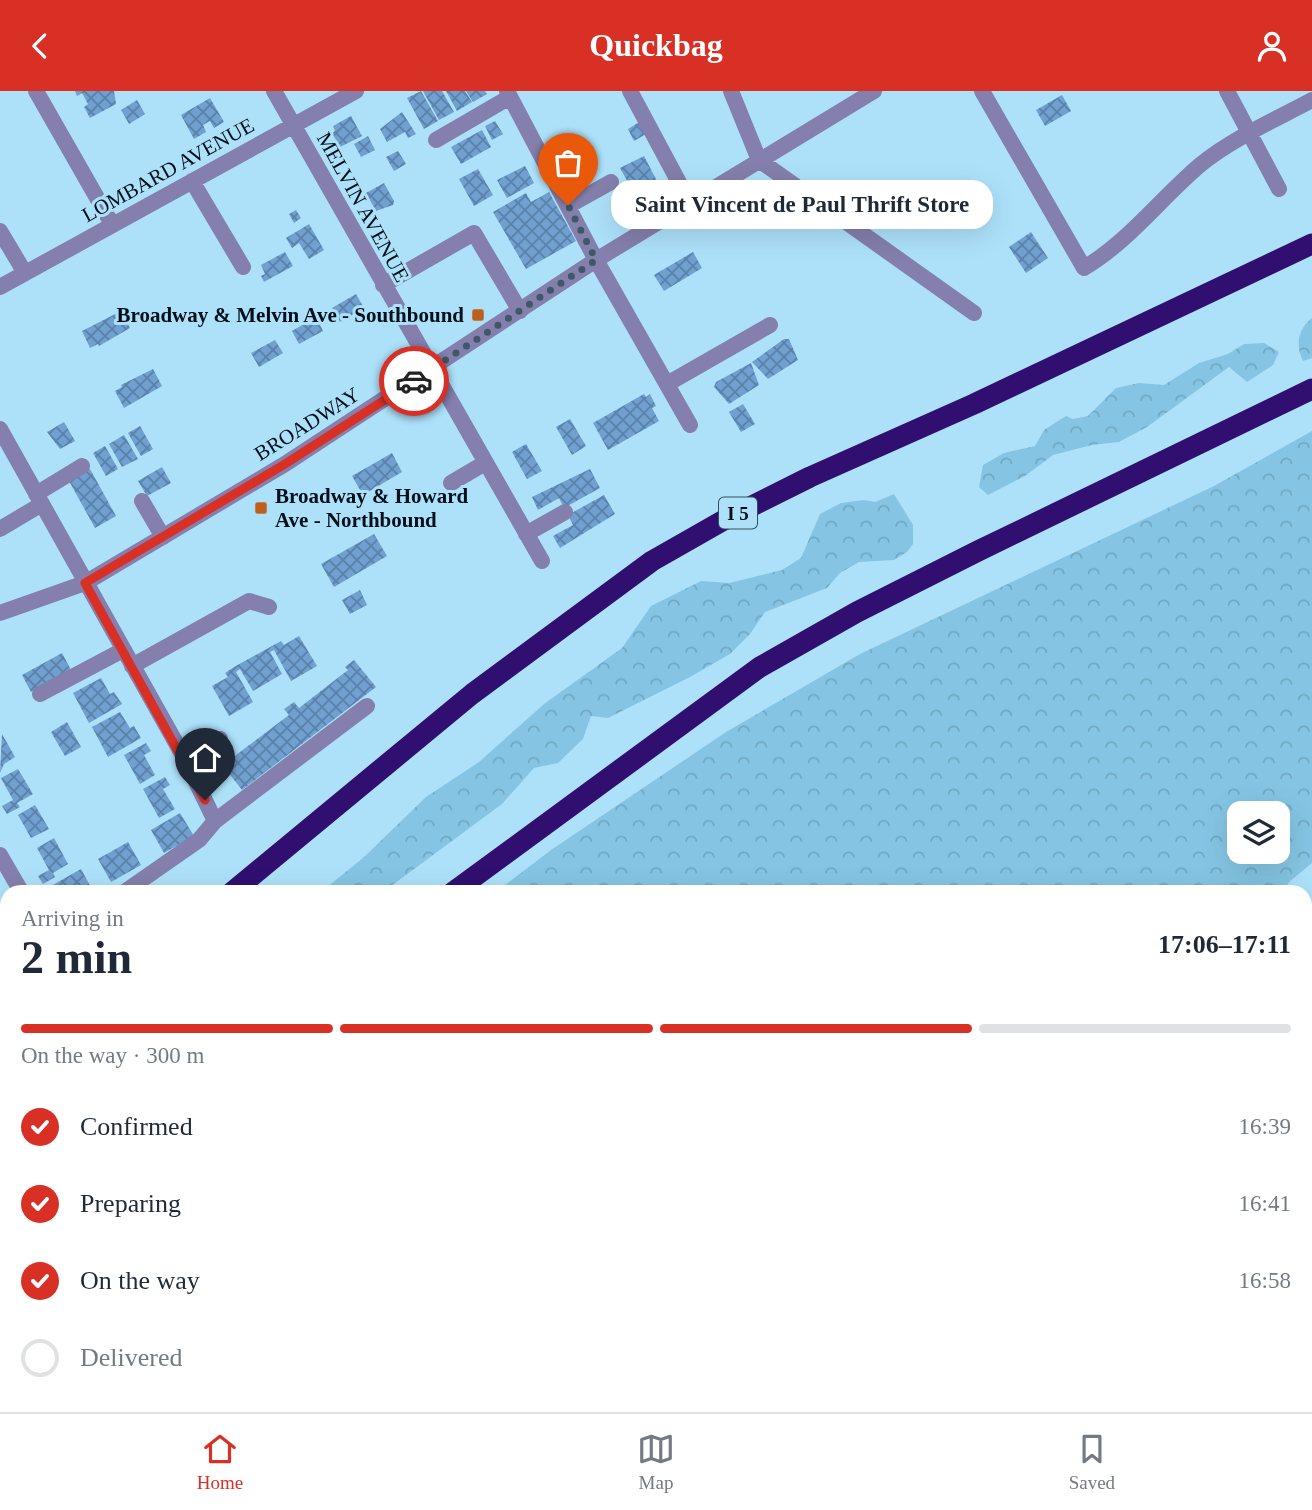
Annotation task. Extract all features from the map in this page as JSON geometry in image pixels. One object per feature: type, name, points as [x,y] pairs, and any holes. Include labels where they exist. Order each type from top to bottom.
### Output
[{"type":"highway","name":"I 5","points":[[241,885],[472,694],[652,561],[724,520],[810,477],[986,398],[1312,243]]},
{"type":"highway","points":[[463,885],[760,667],[857,612],[978,551],[1312,389]]},
{"type":"street","points":[[36,91],[112,225]]},
{"type":"street","name":"MELVIN AVENUE","points":[[274,91],[541,561]]},
{"type":"street","name":"LOMBARD AVENUE","points":[[0,287],[356,91]]},
{"type":"street","points":[[630,91],[690,203]]},
{"type":"street","points":[[732,91],[759,160],[974,313]]},
{"type":"street","name":"BROADWAY","points":[[0,613],[85,583],[163,537],[285,464],[596,260],[874,91]]},
{"type":"street","points":[[982,91],[1084,268],[1109,254],[1161,199],[1203,163],[1312,100]]},
{"type":"street","points":[[1227,91],[1279,189]]},
{"type":"street","points":[[436,140],[509,94],[596,260],[691,425]]},
{"type":"street","points":[[192,181],[243,267]]},
{"type":"street","points":[[568,205],[611,182]]},
{"type":"street","points":[[0,231],[24,273]]},
{"type":"street","points":[[383,285],[474,233],[520,311]]},
{"type":"street","points":[[667,384],[770,324]]},
{"type":"street","points":[[0,429],[185,759],[215,821]]},
{"type":"street","points":[[451,482],[485,463]]},
{"type":"street","points":[[0,529],[82,466]]},
{"type":"street","points":[[142,501],[163,537]]},
{"type":"street","points":[[526,534],[565,512]]},
{"type":"street","points":[[132,666],[166,641],[249,601],[269,607]]},
{"type":"street","points":[[40,694],[123,650]]},
{"type":"street","points":[[134,885],[199,840],[215,821],[366,706]]},
{"type":"street","points":[[185,759],[220,739]]},
{"type":"street","points":[[0,855],[17,885]]},
{"type":"green space","points":[[1312,318],[1312,358],[1303,361],[1299,338]]},
{"type":"green space","points":[[1264,343],[1279,352],[1273,365],[1247,382],[1229,367],[1147,427],[1119,442],[1092,445],[1053,455],[1025,476],[988,495],[979,487],[983,465],[1004,453],[1035,446],[1044,430],[1066,416],[1073,419],[1088,416],[1116,388],[1139,383],[1164,385],[1199,363],[1228,354],[1244,344]]},
{"type":"green space","points":[[1312,431],[1312,863],[1288,885],[505,885],[551,850],[726,732],[860,654],[1214,486]]},
{"type":"green space","points":[[894,494],[913,525],[913,544],[907,552],[894,560],[859,562],[840,573],[827,588],[765,612],[750,634],[730,654],[690,677],[608,718],[591,716],[583,739],[558,763],[534,768],[502,804],[392,885],[330,885],[363,858],[426,797],[479,762],[544,704],[622,648],[651,606],[701,581],[729,583],[782,570],[801,558],[820,514],[841,503],[864,500],[875,502]]},
{"type":"building","points":[[75,91],[114,91],[116,104],[90,118],[84,107],[88,104],[82,93],[77,96]]},
{"type":"building","points":[[421,91],[438,121],[424,129],[407,98]]},
{"type":"building","points":[[423,91],[442,91],[454,112],[439,120]]},
{"type":"building","points":[[446,91],[465,91],[472,102],[457,111]]},
{"type":"building","points":[[466,91],[485,91],[487,94],[473,102]]},
{"type":"building","points":[[1062,95],[1071,111],[1045,126],[1036,110]]},
{"type":"building","points":[[210,98],[224,122],[214,128],[210,121],[203,125],[206,132],[194,139],[181,115]]},
{"type":"building","points":[[137,100],[145,114],[129,124],[121,110]]},
{"type":"building","points":[[402,112],[416,134],[408,138],[405,132],[387,142],[380,129]]},
{"type":"building","points":[[351,116],[362,136],[340,147],[332,133],[335,131],[333,126]]},
{"type":"building","points":[[495,121],[503,134],[492,140],[485,126]]},
{"type":"building","points":[[641,121],[648,133],[634,141],[628,129]]},
{"type":"building","points":[[482,130],[491,147],[461,164],[451,147]]},
{"type":"building","points":[[368,136],[375,150],[361,157],[354,144]]},
{"type":"building","points":[[398,151],[406,164],[394,171],[386,157]]},
{"type":"building","points":[[644,156],[658,183],[635,195],[620,168]]},
{"type":"building","points":[[525,166],[534,183],[507,198],[497,180]]},
{"type":"building","points":[[478,169],[493,195],[474,206],[459,179]]},
{"type":"building","points":[[384,183],[394,201],[393,205],[376,211],[366,193]]},
{"type":"building","points":[[549,192],[576,241],[526,269],[493,212],[526,193],[531,202]]},
{"type":"building","points":[[296,210],[301,218],[294,223],[289,214]]},
{"type":"building","points":[[309,224],[324,250],[309,259],[299,243],[292,248],[286,238]]},
{"type":"building","points":[[1031,232],[1048,258],[1026,273],[1009,247]]},
{"type":"building","points":[[285,252],[293,266],[264,282],[261,276],[265,274],[261,265]]},
{"type":"building","points":[[693,252],[702,268],[664,291],[654,275]]},
{"type":"building","points":[[356,294],[364,308],[340,322],[332,308]]},
{"type":"building","points":[[121,311],[130,328],[99,346],[98,344],[90,348],[82,331]]},
{"type":"building","points":[[316,317],[323,331],[299,344],[292,331]]},
{"type":"building","points":[[784,339],[789,339],[798,360],[768,379],[752,362]]},
{"type":"building","points":[[275,340],[283,353],[259,367],[251,353]]},
{"type":"building","points":[[751,363],[759,385],[729,404],[714,387],[716,382]]},
{"type":"building","points":[[153,369],[162,386],[124,408],[115,391],[122,387],[121,385]]},
{"type":"building","points":[[644,394],[646,397],[650,394],[656,406],[652,408],[659,421],[608,450],[593,423]]},
{"type":"building","points":[[743,404],[755,424],[741,432],[729,412]]},
{"type":"building","points":[[570,419],[586,446],[572,455],[556,427]]},
{"type":"building","points":[[64,422],[75,441],[60,449],[47,432]]},
{"type":"building","points":[[140,426],[153,449],[141,456],[128,433]]},
{"type":"building","points":[[124,435],[138,459],[122,467],[109,444]]},
{"type":"building","points":[[526,444],[542,471],[527,479],[512,452]]},
{"type":"building","points":[[105,446],[118,469],[106,476],[93,453]]},
{"type":"building","points":[[392,453],[402,472],[363,495],[352,476]]},
{"type":"building","points":[[162,467],[171,483],[147,496],[138,481]]},
{"type":"building","points":[[90,469],[116,516],[95,528],[69,481]]},
{"type":"building","points":[[590,469],[600,488],[564,508],[559,498],[538,510],[532,497]]},
{"type":"building","points":[[604,495],[615,514],[560,548],[553,536],[573,525],[568,515]]},
{"type":"building","points":[[374,534],[387,556],[334,587],[321,564]]},
{"type":"building","points":[[360,590],[367,605],[350,614],[342,600]]},
{"type":"building","points":[[299,636],[317,666],[291,681],[274,650],[270,652],[282,674],[253,691],[240,669],[236,672],[253,702],[229,716],[212,686],[228,677],[225,673],[234,667],[281,641],[284,645]]},
{"type":"building","points":[[62,653],[71,670],[31,692],[22,675]]},
{"type":"building","points":[[354,660],[376,687],[242,790],[220,762],[229,755],[232,758],[289,715],[284,709],[294,702],[299,708],[348,670],[345,667]]},
{"type":"building","points":[[101,678],[110,694],[114,692],[122,704],[89,723],[73,693]]},
{"type":"building","points":[[120,712],[130,728],[134,726],[141,738],[108,757],[92,727]]},
{"type":"building","points":[[67,722],[81,747],[65,756],[51,732]]},
{"type":"building","points":[[2,734],[15,757],[4,764],[0,773]]},
{"type":"building","points":[[146,743],[151,751],[144,755],[155,775],[140,784],[124,755]]},
{"type":"building","points":[[18,769],[33,794],[17,803],[20,807],[7,814],[2,806],[13,800],[1,778]]},
{"type":"building","points":[[165,777],[170,785],[163,789],[175,809],[159,818],[143,789]]},
{"type":"building","points":[[35,805],[49,829],[31,838],[18,815]]},
{"type":"building","points":[[180,813],[194,836],[164,853],[151,830]]},
{"type":"building","points":[[54,838],[68,864],[53,873],[55,877],[43,884],[38,876],[49,870],[37,848]]},
{"type":"building","points":[[128,842],[141,865],[111,882],[98,859]]},
{"type":"building","points":[[81,869],[90,885],[53,885]]},
{"type":"way so far","points":[[414,381],[596,260],[568,205]]},
{"type":"place","name":"Saint Vincent de Paul Thrift Store","points":[[568,205]]},
{"type":"place","name":"Broadway & Melvin Ave - Southbound","points":[[478,315]]},
{"type":"place","name":"Broadway & Howard Ave - Northbound","points":[[261,508]]},
{"type":"route","points":[[205,800],[185,759],[85,583],[285,464],[414,381]]}]
